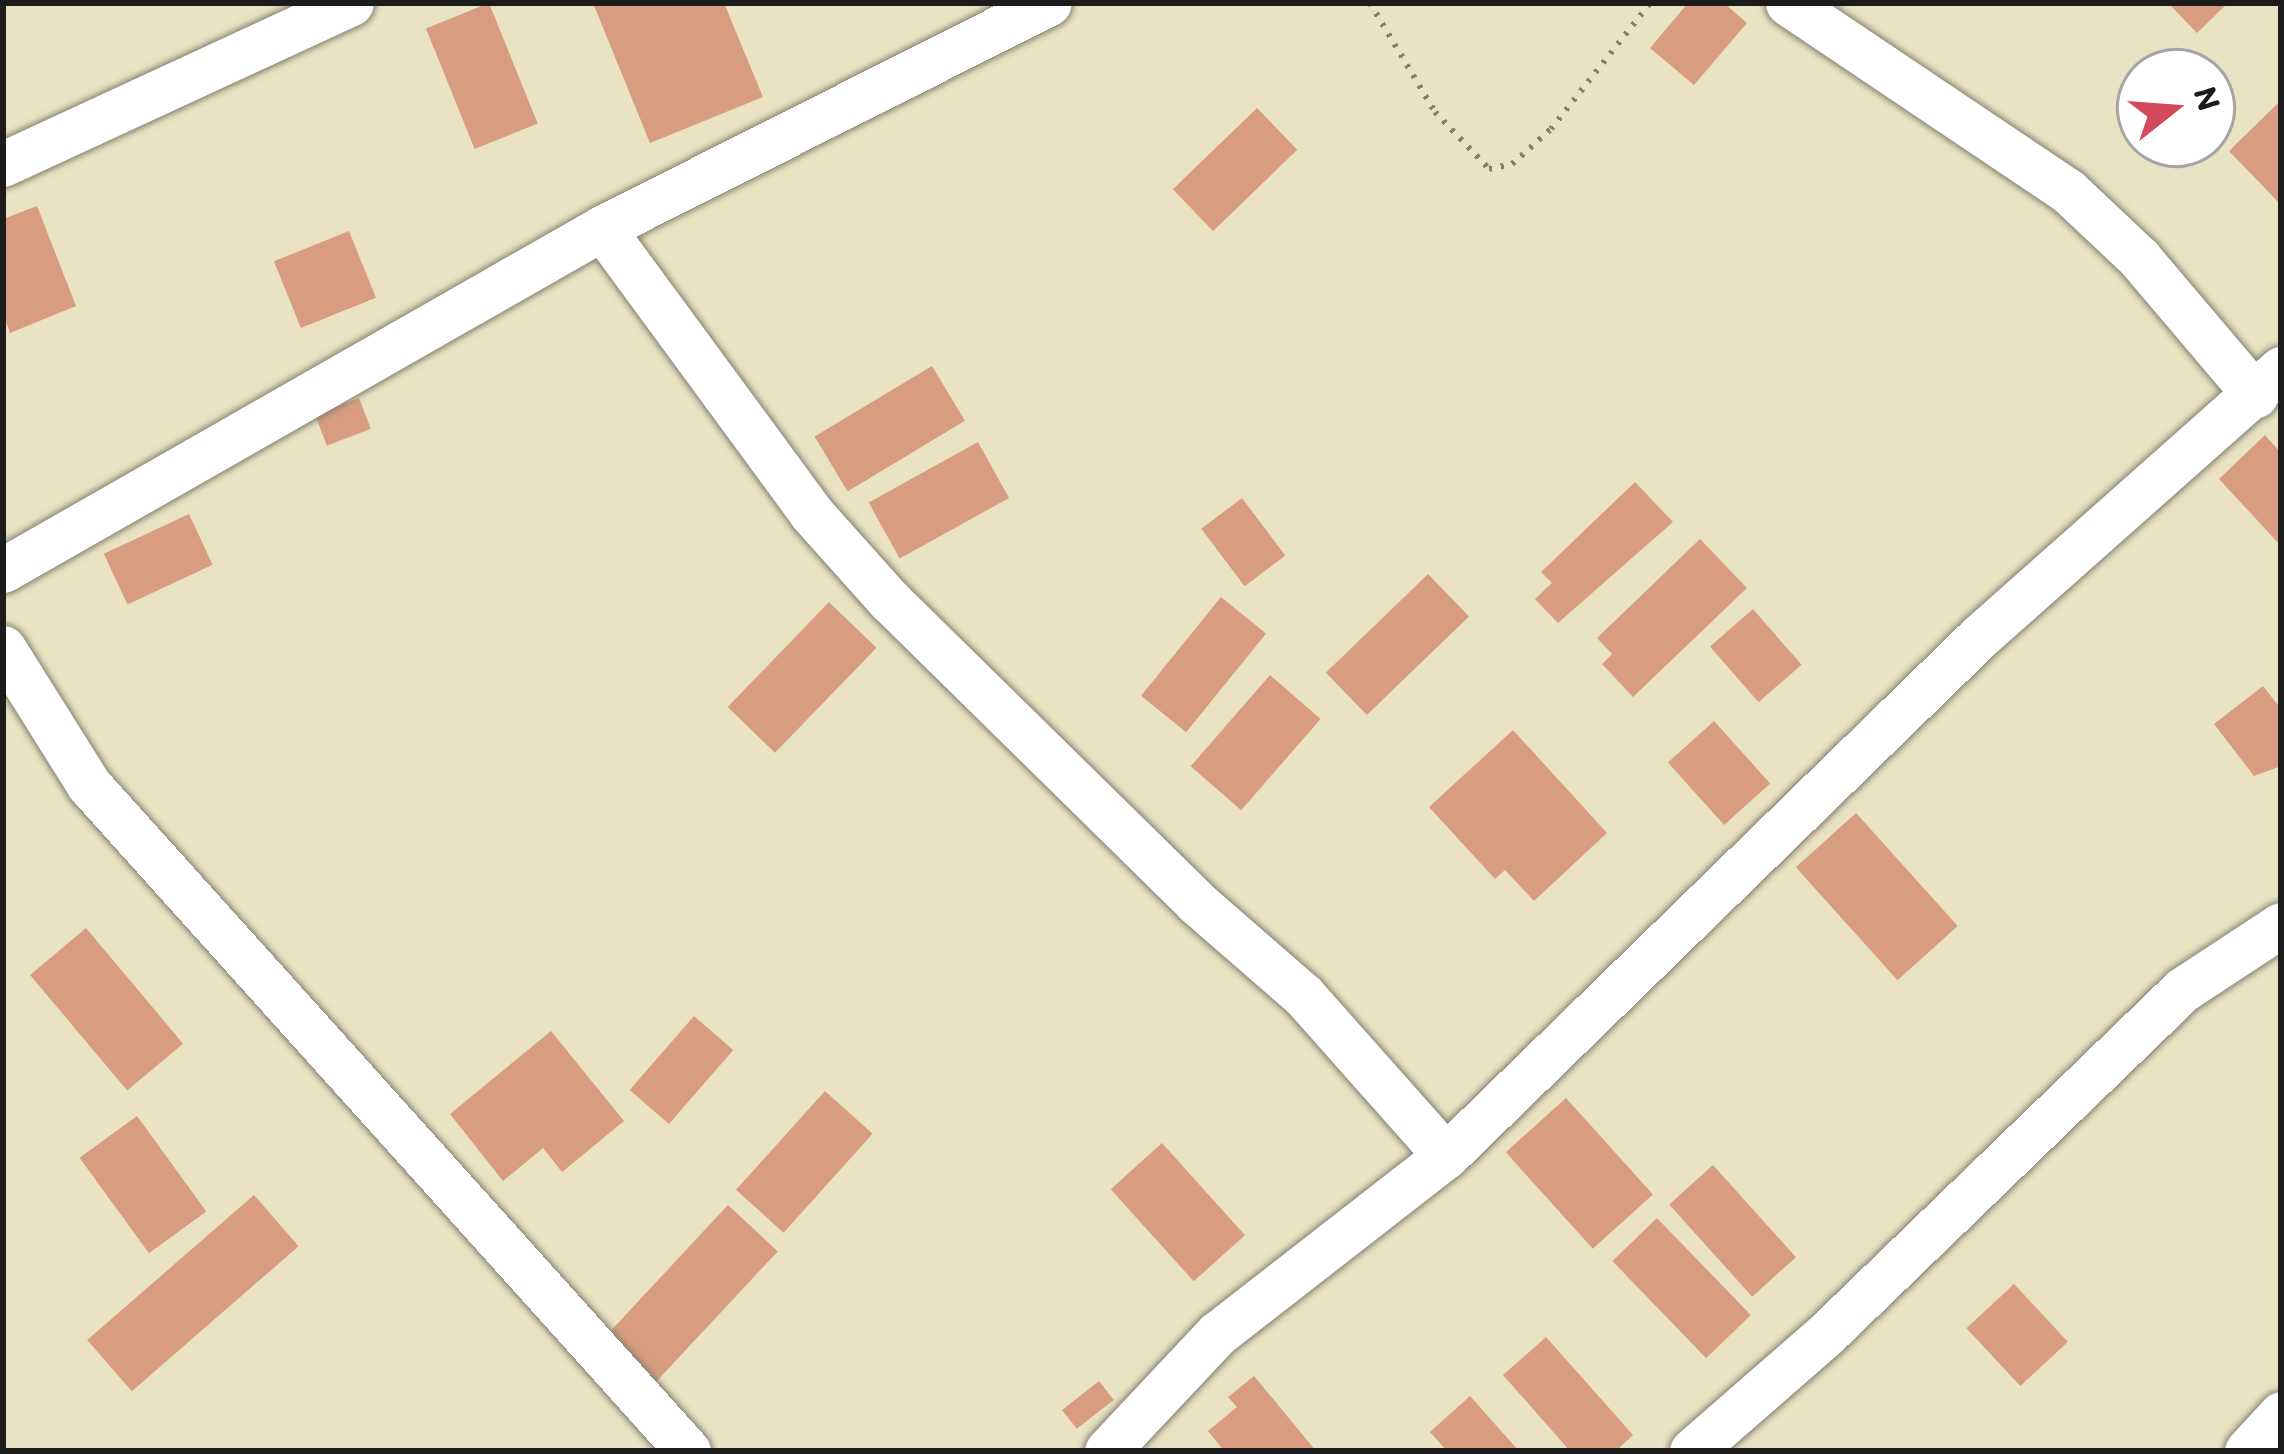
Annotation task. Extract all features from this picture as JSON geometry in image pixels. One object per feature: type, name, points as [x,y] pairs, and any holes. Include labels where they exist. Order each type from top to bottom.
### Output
[{"type":"street","points":[[3,164],[351,3]]},
{"type":"street","points":[[3,570],[602,228],[1049,3]]},
{"type":"street","points":[[1107,1451],[1217,1334],[1446,1156],[1979,637],[2268,382],[2068,191],[1788,3]]},
{"type":"street","points":[[602,228],[812,514],[874,583],[962,677],[1303,995],[1446,1156]]},
{"type":"street","points":[[3,648],[89,784],[688,1451]]},
{"type":"street","points":[[1692,1451],[1826,1334],[2182,990],[2281,925]]},
{"type":"street","points":[[2247,1451],[2281,1414]]},
{"type":"path","points":[[1370,3],[1435,112],[1489,169],[1511,164],[1551,129],[1650,3]]},
{"type":"building","points":[[489,3],[538,124],[475,149],[426,28]]},
{"type":"building","points":[[593,3],[724,3],[763,97],[650,143]]},
{"type":"building","points":[[1688,3],[1724,3],[1747,23],[1694,85],[1650,48]]},
{"type":"building","points":[[2168,3],[2228,3],[2197,33]]},
{"type":"building","points":[[2277,104],[2281,108],[2281,205],[2236,158],[2236,144]]},
{"type":"building","points":[[1257,108],[1297,150],[1213,231],[1173,189]]},
{"type":"building","points":[[37,206],[76,306],[10,333],[3,314],[3,219]]},
{"type":"building","points":[[349,231],[376,298],[301,328],[274,261]]},
{"type":"building","points":[[932,366],[965,421],[848,491],[815,437]]},
{"type":"building","points":[[359,398],[371,429],[327,446],[315,415]]},
{"type":"building","points":[[2265,435],[2281,453],[2281,546],[2219,479]]},
{"type":"building","points":[[978,442],[1009,498],[900,559],[869,503]]},
{"type":"building","points":[[1635,482],[1673,522],[1558,623],[1535,599],[1552,583],[1541,572]]},
{"type":"building","points":[[1242,498],[1285,556],[1245,586],[1201,529]]},
{"type":"building","points":[[189,514],[213,565],[127,604],[104,554]]},
{"type":"building","points":[[1700,539],[1747,588],[1633,697],[1602,664],[1612,654],[1597,638]]},
{"type":"building","points":[[1428,574],[1469,616],[1367,715],[1326,673]]},
{"type":"building","points":[[1221,597],[1266,634],[1186,732],[1141,696]]},
{"type":"building","points":[[829,602],[876,648],[775,753],[728,707]]},
{"type":"building","points":[[1753,609],[1802,665],[1759,702],[1710,646]]},
{"type":"building","points":[[1270,675],[1321,719],[1241,810],[1191,766]]},
{"type":"building","points":[[2263,686],[2281,709],[2281,766],[2254,776],[2214,724]]},
{"type":"building","points":[[1714,721],[1770,783],[1724,825],[1668,762]]},
{"type":"building","points":[[1513,730],[1607,833],[1534,901],[1505,870],[1495,879],[1429,807]]},
{"type":"building","points":[[1856,813],[1958,926],[1898,980],[1796,867]]},
{"type":"building","points":[[86,928],[183,1044],[127,1091],[30,975]]},
{"type":"building","points":[[694,1016],[733,1050],[669,1124],[630,1090]]},
{"type":"building","points":[[551,1031],[624,1121],[562,1172],[543,1148],[503,1181],[450,1114]]},
{"type":"building","points":[[825,1091],[873,1134],[784,1233],[736,1190]]},
{"type":"building","points":[[1566,1098],[1653,1195],[1593,1249],[1506,1152]]},
{"type":"building","points":[[137,1116],[206,1211],[149,1253],[80,1158]]},
{"type":"building","points":[[1162,1143],[1245,1235],[1194,1281],[1111,1189]]},
{"type":"building","points":[[1713,1165],[1796,1257],[1752,1297],[1669,1204]]},
{"type":"building","points":[[254,1195],[299,1246],[132,1391],[87,1340]]},
{"type":"building","points":[[728,1205],[778,1251],[656,1382],[607,1335]]},
{"type":"building","points":[[1657,1218],[1751,1315],[1706,1358],[1612,1261]]},
{"type":"building","points":[[2014,1284],[2068,1342],[2020,1386],[1966,1328]]},
{"type":"building","points":[[1546,1337],[1633,1435],[1616,1451],[1570,1451],[1503,1375]]},
{"type":"building","points":[[1254,1376],[1316,1451],[1224,1451],[1208,1431],[1237,1407],[1228,1397]]},
{"type":"building","points":[[1099,1381],[1114,1400],[1077,1429],[1062,1410]]},
{"type":"building","points":[[1470,1396],[1519,1451],[1447,1451],[1430,1432]]}]
